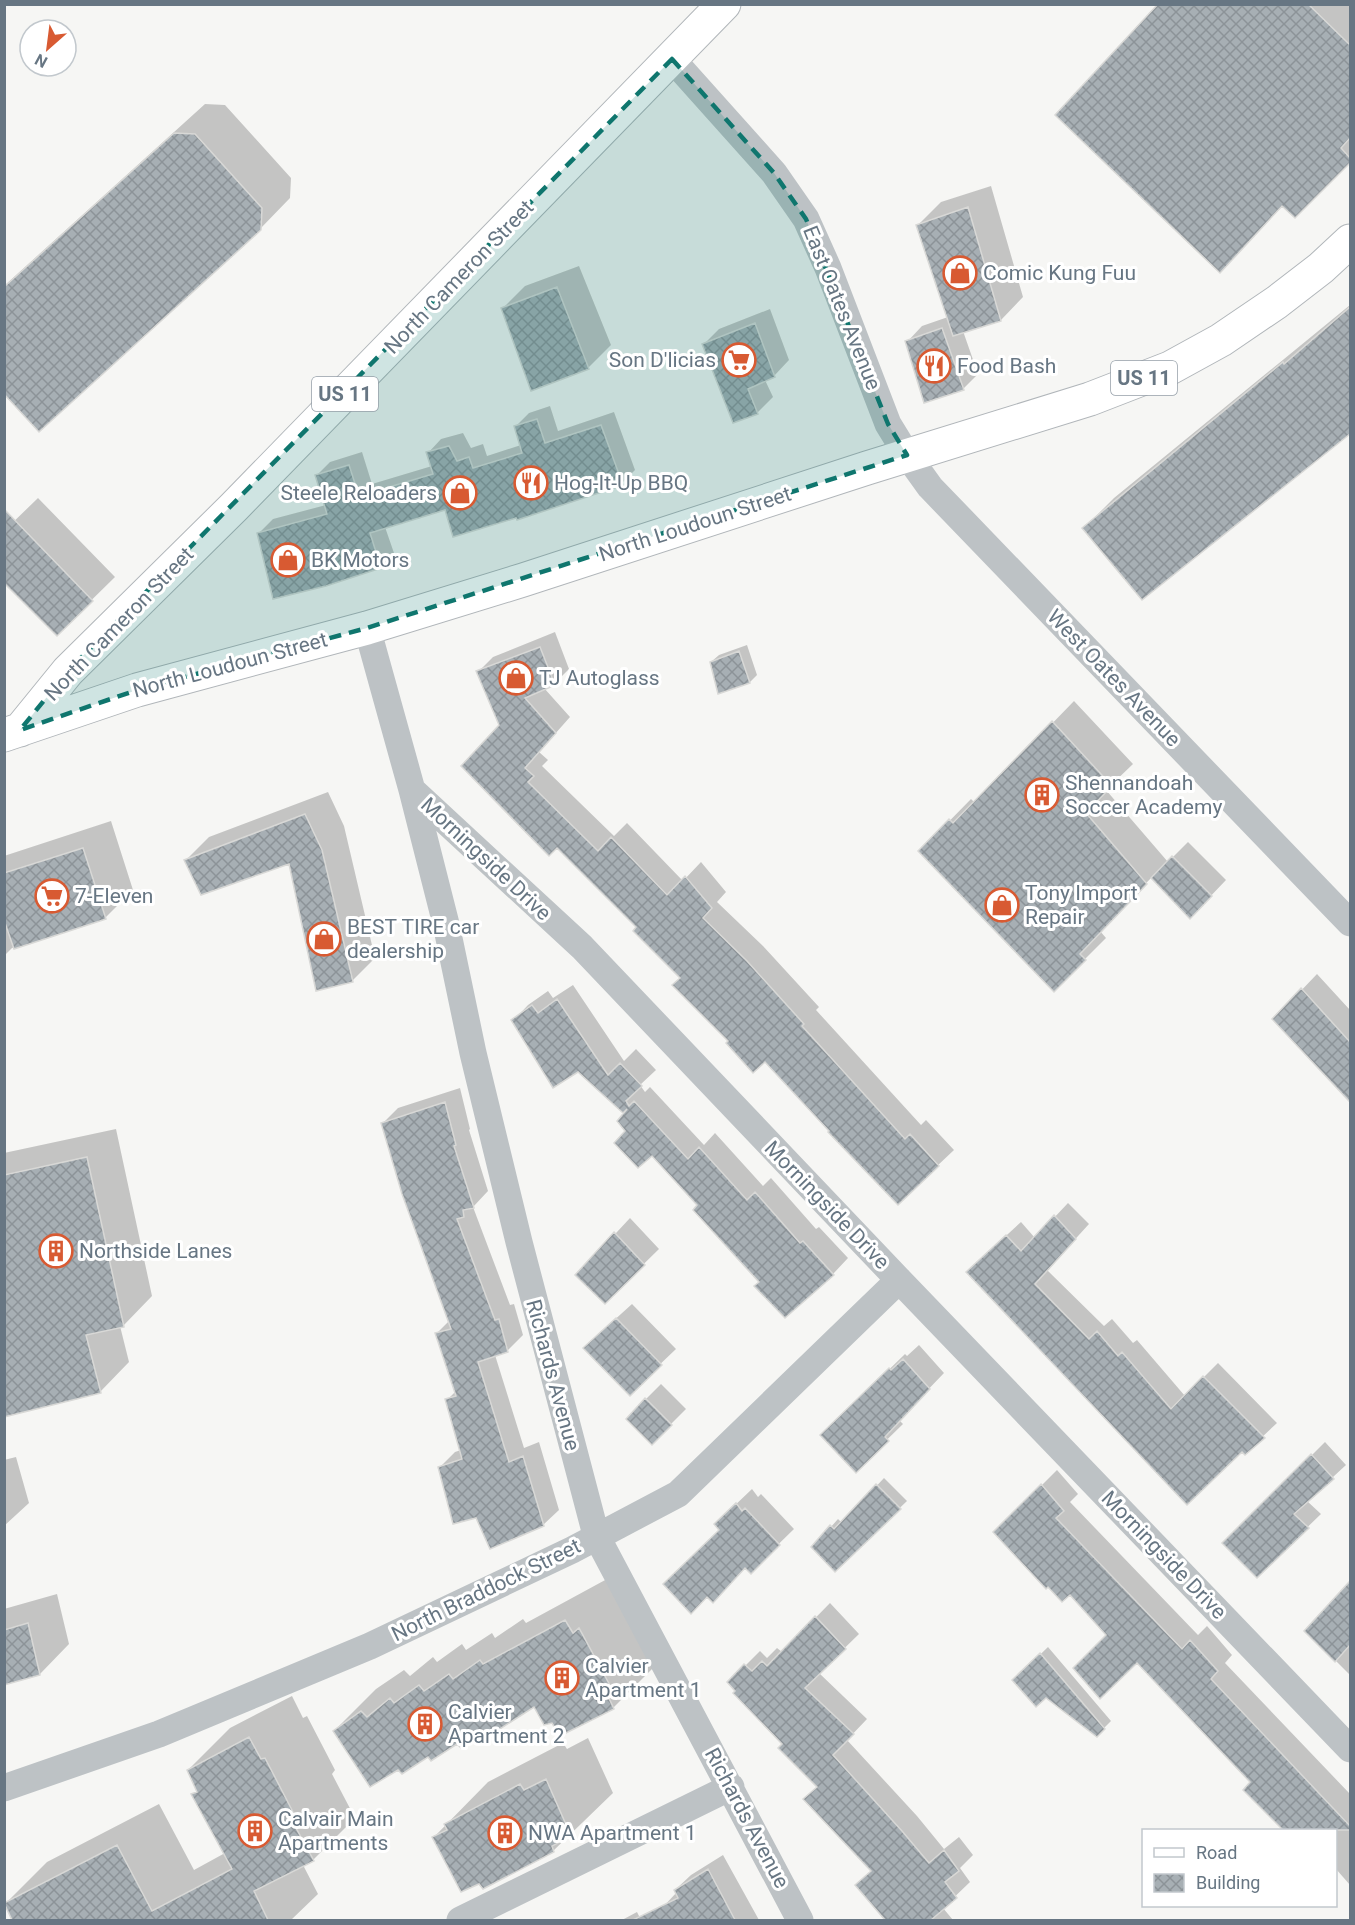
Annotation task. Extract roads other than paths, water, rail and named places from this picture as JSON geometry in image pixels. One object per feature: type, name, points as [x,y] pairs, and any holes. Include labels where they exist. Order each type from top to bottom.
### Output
[{"type":"main road","name":"North Cameron Street","points":[[12,733],[79,661],[234,507],[724,4]]},
{"type":"main road","name":"North Loudoun Street","points":[[12,733],[94,704],[367,628],[533,577],[907,455],[1089,399],[1170,368],[1221,340],[1277,302],[1321,268],[1350,241]]},
{"type":"main road","points":[[79,661],[94,704]]},
{"type":"street","name":"East Oates Avenue","points":[[672,59],[774,173],[806,219],[828,268],[888,424],[907,455]]},
{"type":"street","name":"West Oates Avenue","points":[[907,455],[930,487],[1350,923]]},
{"type":"street","name":"Morningside Drive","points":[[367,628],[412,790],[582,947],[1350,1749]]},
{"type":"street","name":"Richards Avenue","points":[[412,790],[446,924],[473,1053],[519,1242],[597,1535],[800,1920]]},
{"type":"street","name":"North Braddock Street","points":[[4,1788],[159,1734],[370,1646],[572,1550],[678,1494],[899,1280]]},
{"type":"street","points":[[460,1920],[731,1787]]},
{"type":"place","name":"Comic Kung Fuu","points":[[960,273]]},
{"type":"place","name":"Son D'licias","points":[[739,360]]},
{"type":"place","name":"Food Bash","points":[[934,366]]},
{"type":"place","name":"Hog-It-Up BBQ","points":[[531,483]]},
{"type":"place","name":"Steele Reloaders","points":[[460,493]]},
{"type":"place","name":"BK Motors","points":[[288,560]]},
{"type":"place","name":"TJ Autoglass","points":[[516,678]]},
{"type":"place","name":"Shennandoah Soccer Academy","points":[[1042,795]]},
{"type":"place","name":"7-Eleven","points":[[52,896]]},
{"type":"place","name":"Tony Import Repair","points":[[1002,905]]},
{"type":"place","name":"BEST TIRE car dealership","points":[[324,939]]},
{"type":"place","name":"Northside Lanes","points":[[56,1251]]},
{"type":"place","name":"Calvier Apartment 1","points":[[562,1678]]},
{"type":"place","name":"Calvier Apartment 2","points":[[425,1724]]},
{"type":"place","name":"Calvair Main Apartments","points":[[255,1831]]},
{"type":"place","name":"NWA Apartment 1","points":[[505,1833]]}]
